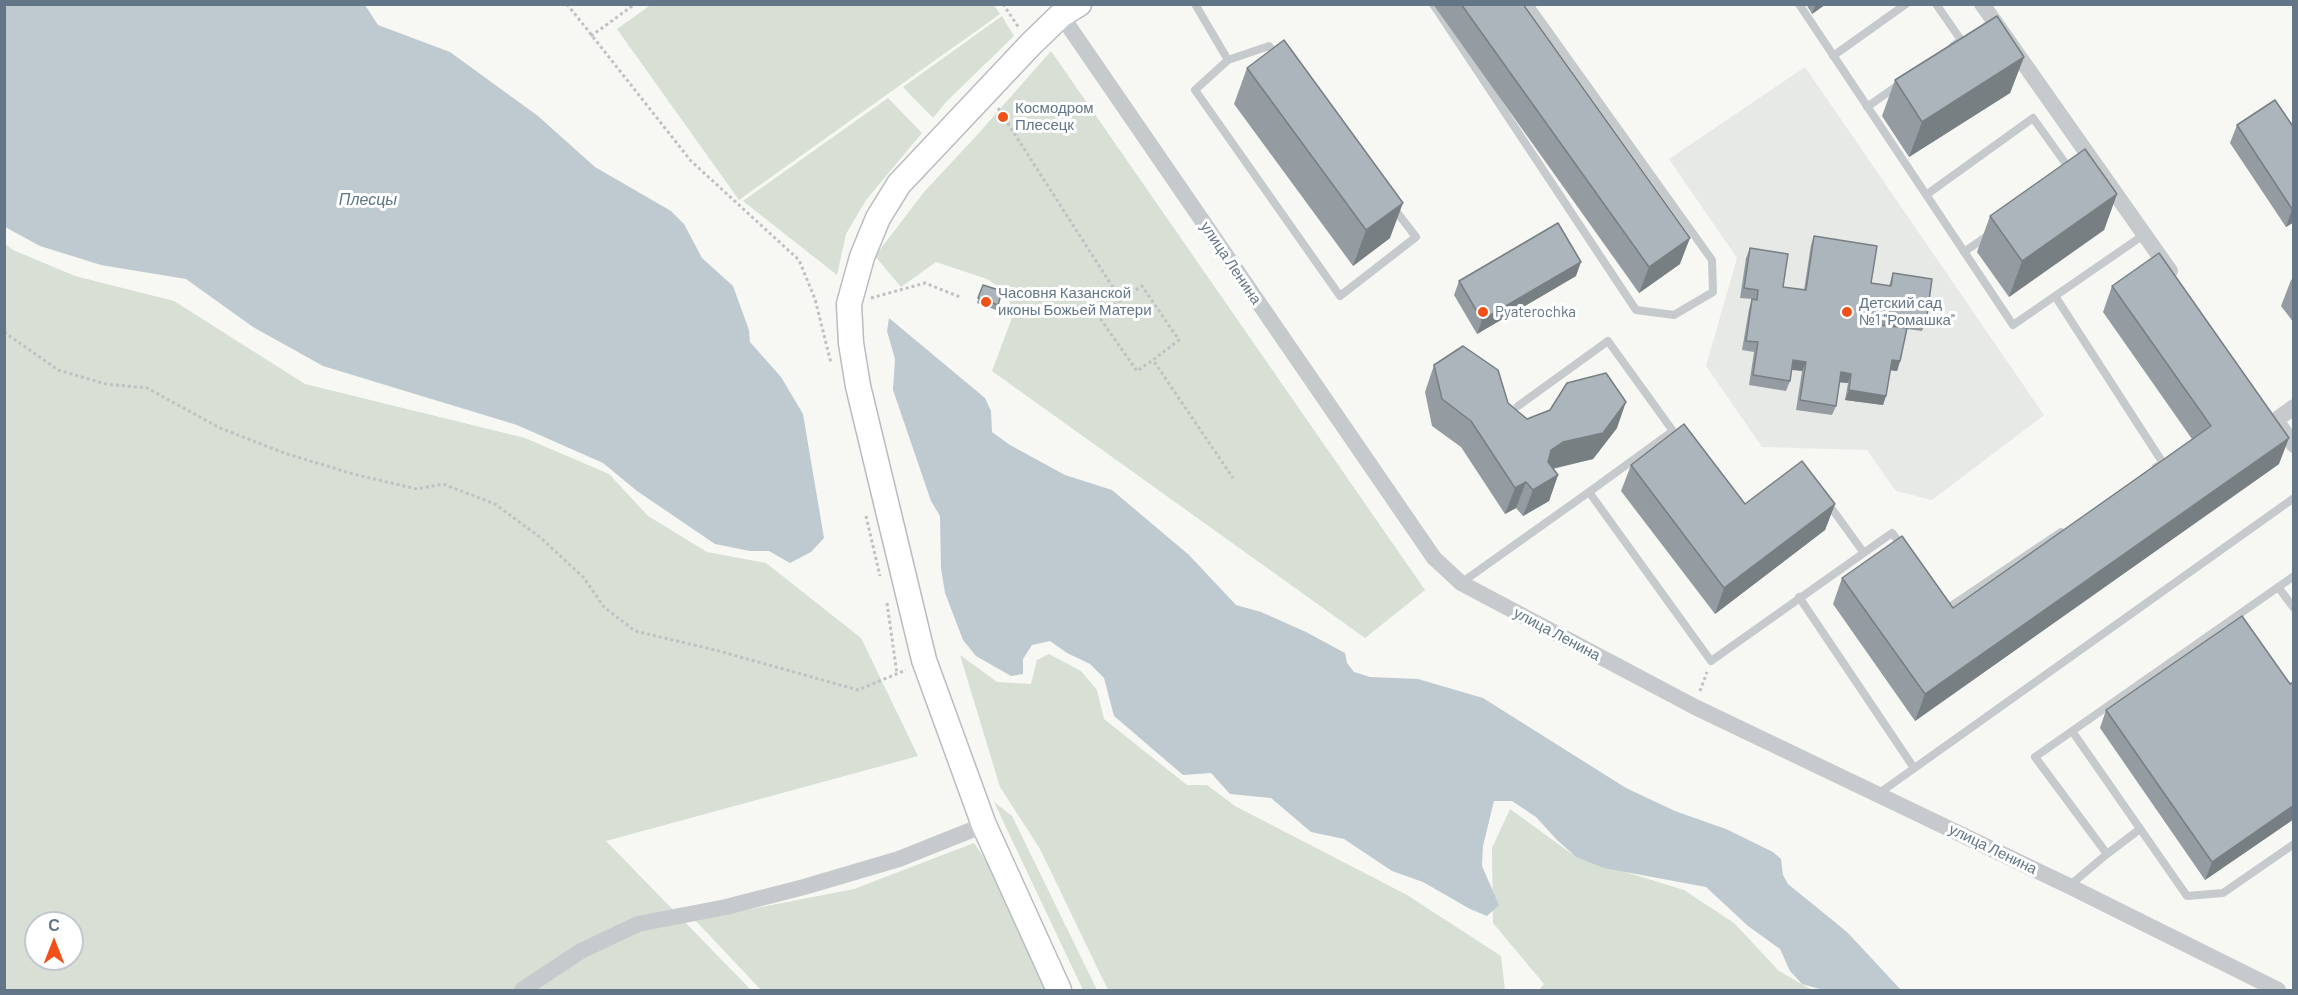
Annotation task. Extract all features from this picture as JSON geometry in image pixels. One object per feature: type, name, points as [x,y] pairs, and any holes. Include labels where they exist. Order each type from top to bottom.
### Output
[{"type":"main road","points":[[1059,990],[984,825],[924,660],[858,386],[851,343],[849,304],[862,257],[878,218],[899,184],[1070,10]]},
{"type":"street","points":[[1982,4],[2182,287]]},
{"type":"street","name":"улица Ленина","points":[[1070,10],[1434,558],[1461,583],[1695,707],[2069,886],[2278,990]]},
{"type":"street","points":[[2294,407],[2272,415],[2294,445]]},
{"type":"street","points":[[522,990],[581,951],[638,924],[726,907],[804,887],[899,859],[984,825]]},
{"type":"lane","points":[[1195,4],[1228,60]]},
{"type":"lane","points":[[1433,4],[1636,310],[1674,315],[1713,292],[1712,260],[1528,4]]},
{"type":"lane","points":[[1799,4],[2013,325],[2145,234]]},
{"type":"lane","points":[[1833,56],[1906,4]]},
{"type":"lane","points":[[1936,4],[1961,40],[1942,54]]},
{"type":"lane","points":[[1269,46],[1416,237],[1340,296],[1195,90],[1228,60],[1269,46]]},
{"type":"lane","points":[[1867,107],[1905,80]]},
{"type":"lane","points":[[1926,195],[2033,118],[2073,174]]},
{"type":"lane","points":[[2064,181],[2092,159]]},
{"type":"lane","points":[[1965,252],[2001,226]]},
{"type":"lane","points":[[2055,296],[2163,463],[2144,476]]},
{"type":"lane","points":[[1518,406],[1608,341],[1686,450]]},
{"type":"lane","points":[[1461,583],[1673,431]]},
{"type":"lane","points":[[1589,492],[1711,661],[1892,533],[1906,552]]},
{"type":"lane","points":[[1822,495],[1864,553]]},
{"type":"lane","points":[[1878,794],[2294,498]]},
{"type":"lane","points":[[1941,599],[1948,609],[2065,529]]},
{"type":"lane","points":[[2107,854],[2035,757],[2294,576]]},
{"type":"lane","points":[[2278,587],[2294,608]]},
{"type":"lane","points":[[1799,597],[1914,768]]},
{"type":"lane","points":[[2072,730],[2187,896],[2223,893],[2294,844]]},
{"type":"lane","points":[[2069,886],[2140,829]]},
{"type":"path","points":[[567,4],[691,161],[799,260],[815,299],[833,371]]},
{"type":"path","points":[[591,36],[635,4]]},
{"type":"path","points":[[987,92],[1121,300]]},
{"type":"path","points":[[849,304],[925,283],[960,297]]},
{"type":"path","points":[[1142,286],[1179,340],[1137,371],[1098,317],[1121,300],[1142,286]]},
{"type":"path","points":[[4,332],[58,370],[106,384],[147,388],[220,428],[284,453],[390,484],[417,489],[443,484],[495,504],[541,538],[584,578],[604,607],[635,632],[719,651],[858,690],[897,675],[924,660]]},
{"type":"path","points":[[1153,360],[1233,478]]},
{"type":"path","points":[[866,516],[882,582]]},
{"type":"path","points":[[884,592],[897,675]]},
{"type":"path","points":[[1695,707],[1711,661]]},
{"type":"shaded area","points":[[652,4],[993,4],[1000,14],[739,200],[617,29]]},
{"type":"shaded area","points":[[1002,16],[1014,36],[946,102],[933,118],[903,87]]},
{"type":"shaded area","points":[[1051,51],[1425,590],[1365,638],[992,371],[1013,315],[1007,292],[987,279],[936,262],[901,287],[875,256],[924,192]]},
{"type":"shaded area","name":"Детский сад №1 \"Ромашка\"","points":[[1805,67],[2044,415],[1932,500],[1896,491],[1867,450],[1762,447],[1706,366],[1737,258],[1669,159]]},
{"type":"shaded area","points":[[888,98],[922,133],[866,200],[846,234],[837,275],[743,201]]},
{"type":"shaded area","points":[[4,243],[13,250],[75,276],[174,301],[305,384],[525,438],[609,474],[648,516],[707,552],[766,563],[861,638],[918,756],[606,841],[751,990],[5,990]]},
{"type":"shaded area","points":[[1049,654],[1081,671],[1097,690],[1104,719],[1187,785],[1207,785],[1235,806],[1407,895],[1501,956],[1505,990],[1108,990],[1040,849],[1000,787],[960,655],[997,682],[1031,684],[1037,660]]},
{"type":"shaded area","points":[[994,802],[1012,816],[1097,990],[1083,990]]},
{"type":"shaded area","points":[[1510,809],[1576,857],[1684,890],[1734,923],[1779,971],[1812,990],[1539,990],[1544,984],[1493,923],[1492,848]]},
{"type":"shaded area","points":[[974,843],[992,869],[1047,990],[761,990],[695,920],[854,889]]},
{"type":"water","name":"Плесцы","points":[[4,5],[365,5],[378,25],[450,52],[538,116],[595,167],[671,211],[684,224],[702,258],[733,286],[749,330],[750,342],[781,377],[803,414],[824,538],[811,552],[790,563],[769,551],[750,551],[715,544],[637,491],[603,463],[517,425],[323,366],[253,327],[186,279],[101,265],[40,246],[5,227]]},
{"type":"water","points":[[889,318],[985,398],[991,411],[992,432],[1010,445],[1065,475],[1112,490],[1189,555],[1236,605],[1261,612],[1345,653],[1347,663],[1354,672],[1370,677],[1418,679],[1483,698],[1626,788],[1675,811],[1726,829],[1773,852],[1781,859],[1783,875],[1788,884],[1847,932],[1901,990],[1823,990],[1802,984],[1790,971],[1780,949],[1748,926],[1706,887],[1604,868],[1576,857],[1536,817],[1512,801],[1494,801],[1483,846],[1482,866],[1499,905],[1487,916],[1423,882],[1392,871],[1344,839],[1311,832],[1271,798],[1230,794],[1211,773],[1183,775],[1114,716],[1104,678],[1090,664],[1067,653],[1050,641],[1032,645],[1023,659],[1023,674],[1011,676],[976,656],[963,640],[945,593],[941,568],[940,516],[931,501],[893,390],[895,359],[887,331]]},
{"type":"building","points":[[1461,4],[1523,4],[1690,238],[1649,267]]},
{"type":"building","points":[[1997,16],[2024,57],[1922,122],[1895,80]]},
{"type":"building","points":[[1284,40],[1403,203],[1366,230],[1247,68]]},
{"type":"building","points":[[2275,100],[2294,128],[2294,208],[2292,209],[2237,125]]},
{"type":"building","points":[[2085,149],[2117,194],[2022,261],[1990,216]]},
{"type":"building","points":[[1558,223],[1581,262],[1482,320],[1459,281]]},
{"type":"building","points":[[1814,236],[1877,246],[1871,283],[1891,286],[1893,273],[1932,279],[1926,322],[1882,315],[1880,325],[1907,328],[1900,361],[1892,360],[1886,396],[1849,390],[1851,374],[1841,372],[1836,406],[1800,400],[1806,362],[1793,360],[1790,381],[1753,375],[1758,342],[1746,341],[1752,299],[1757,300],[1758,290],[1744,288],[1750,248],[1788,254],[1783,287],[1806,290]]},
{"type":"building","points":[[2159,253],[2289,438],[1925,694],[1842,578],[1902,536],[1953,608],[2211,426],[2112,286]]},
{"type":"building","points":[[983,285],[1002,291],[998,305],[978,298]]},
{"type":"building","points":[[1463,346],[1498,370],[1508,403],[1527,419],[1550,410],[1567,383],[1606,373],[1626,402],[1603,433],[1563,442],[1551,450],[1548,462],[1558,475],[1533,490],[1526,482],[1515,488],[1471,421],[1442,399],[1434,365]]},
{"type":"building","points":[[1684,424],[1745,504],[1802,461],[1835,504],[1724,588],[1631,465]]},
{"type":"building","points":[[2242,616],[2290,684],[2294,682],[2294,805],[2212,862],[2106,710]]},
{"type":"place","name":"Космодром Плесецк","points":[[1003,117]]},
{"type":"place","name":"Часовня Казанской иконы Божьей Матери","points":[[986,302]]},
{"type":"place","name":"Pyaterochka","points":[[1483,312]]},
{"type":"place","name":"Детский сад №1 \"Ромашка\"","points":[[1847,312]]}]
